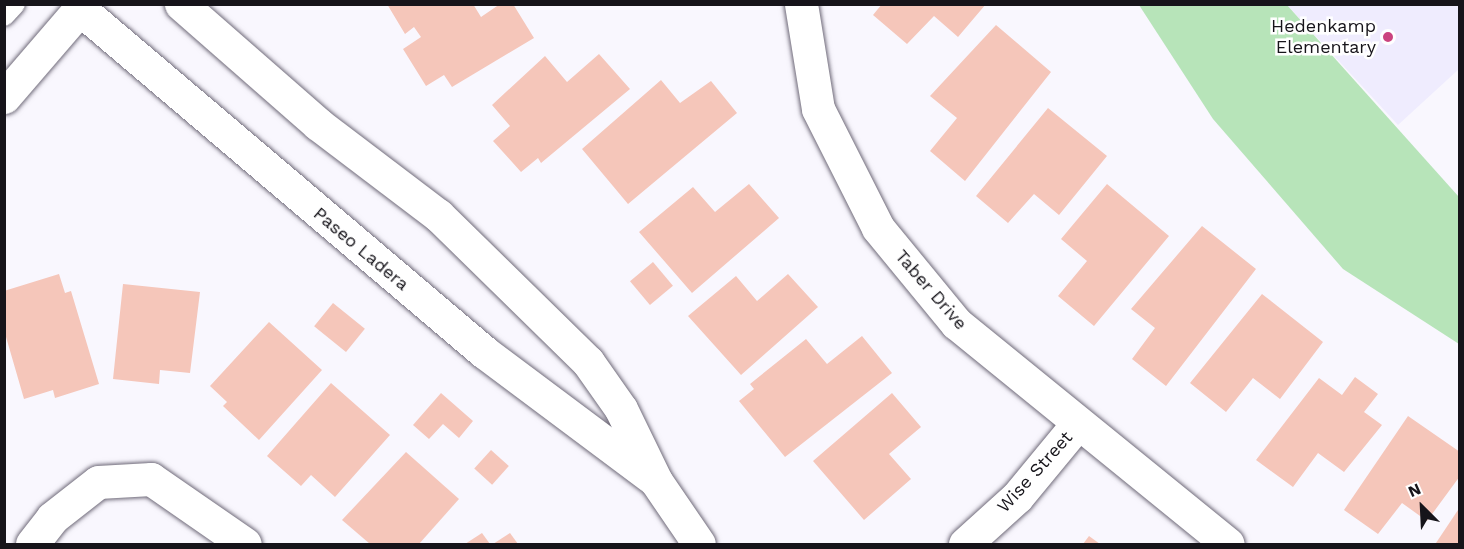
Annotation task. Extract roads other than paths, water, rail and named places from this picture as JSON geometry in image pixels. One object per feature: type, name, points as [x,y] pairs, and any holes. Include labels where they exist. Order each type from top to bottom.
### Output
[{"type":"street","name":"Paseo Ladera","points":[[181,4],[318,124],[438,214],[588,362],[621,409],[656,481],[699,544]]},
{"type":"street","name":"Taber Drive","points":[[801,4],[818,109],[878,228],[956,323],[1228,544]]},
{"type":"street","name":"Paseo Ladera","points":[[80,6],[484,352],[656,481]]},
{"type":"street","points":[[4,97],[80,6]]},
{"type":"street","name":"Wise Street","points":[[965,544],[1017,497],[1078,423]]},
{"type":"street","points":[[32,544],[52,518],[98,482],[151,479],[245,544]]},
{"type":"lane","points":[[4,16],[15,4]]},
{"type":"place","name":"Hedenkamp Elementary","points":[[1388,37]]}]
